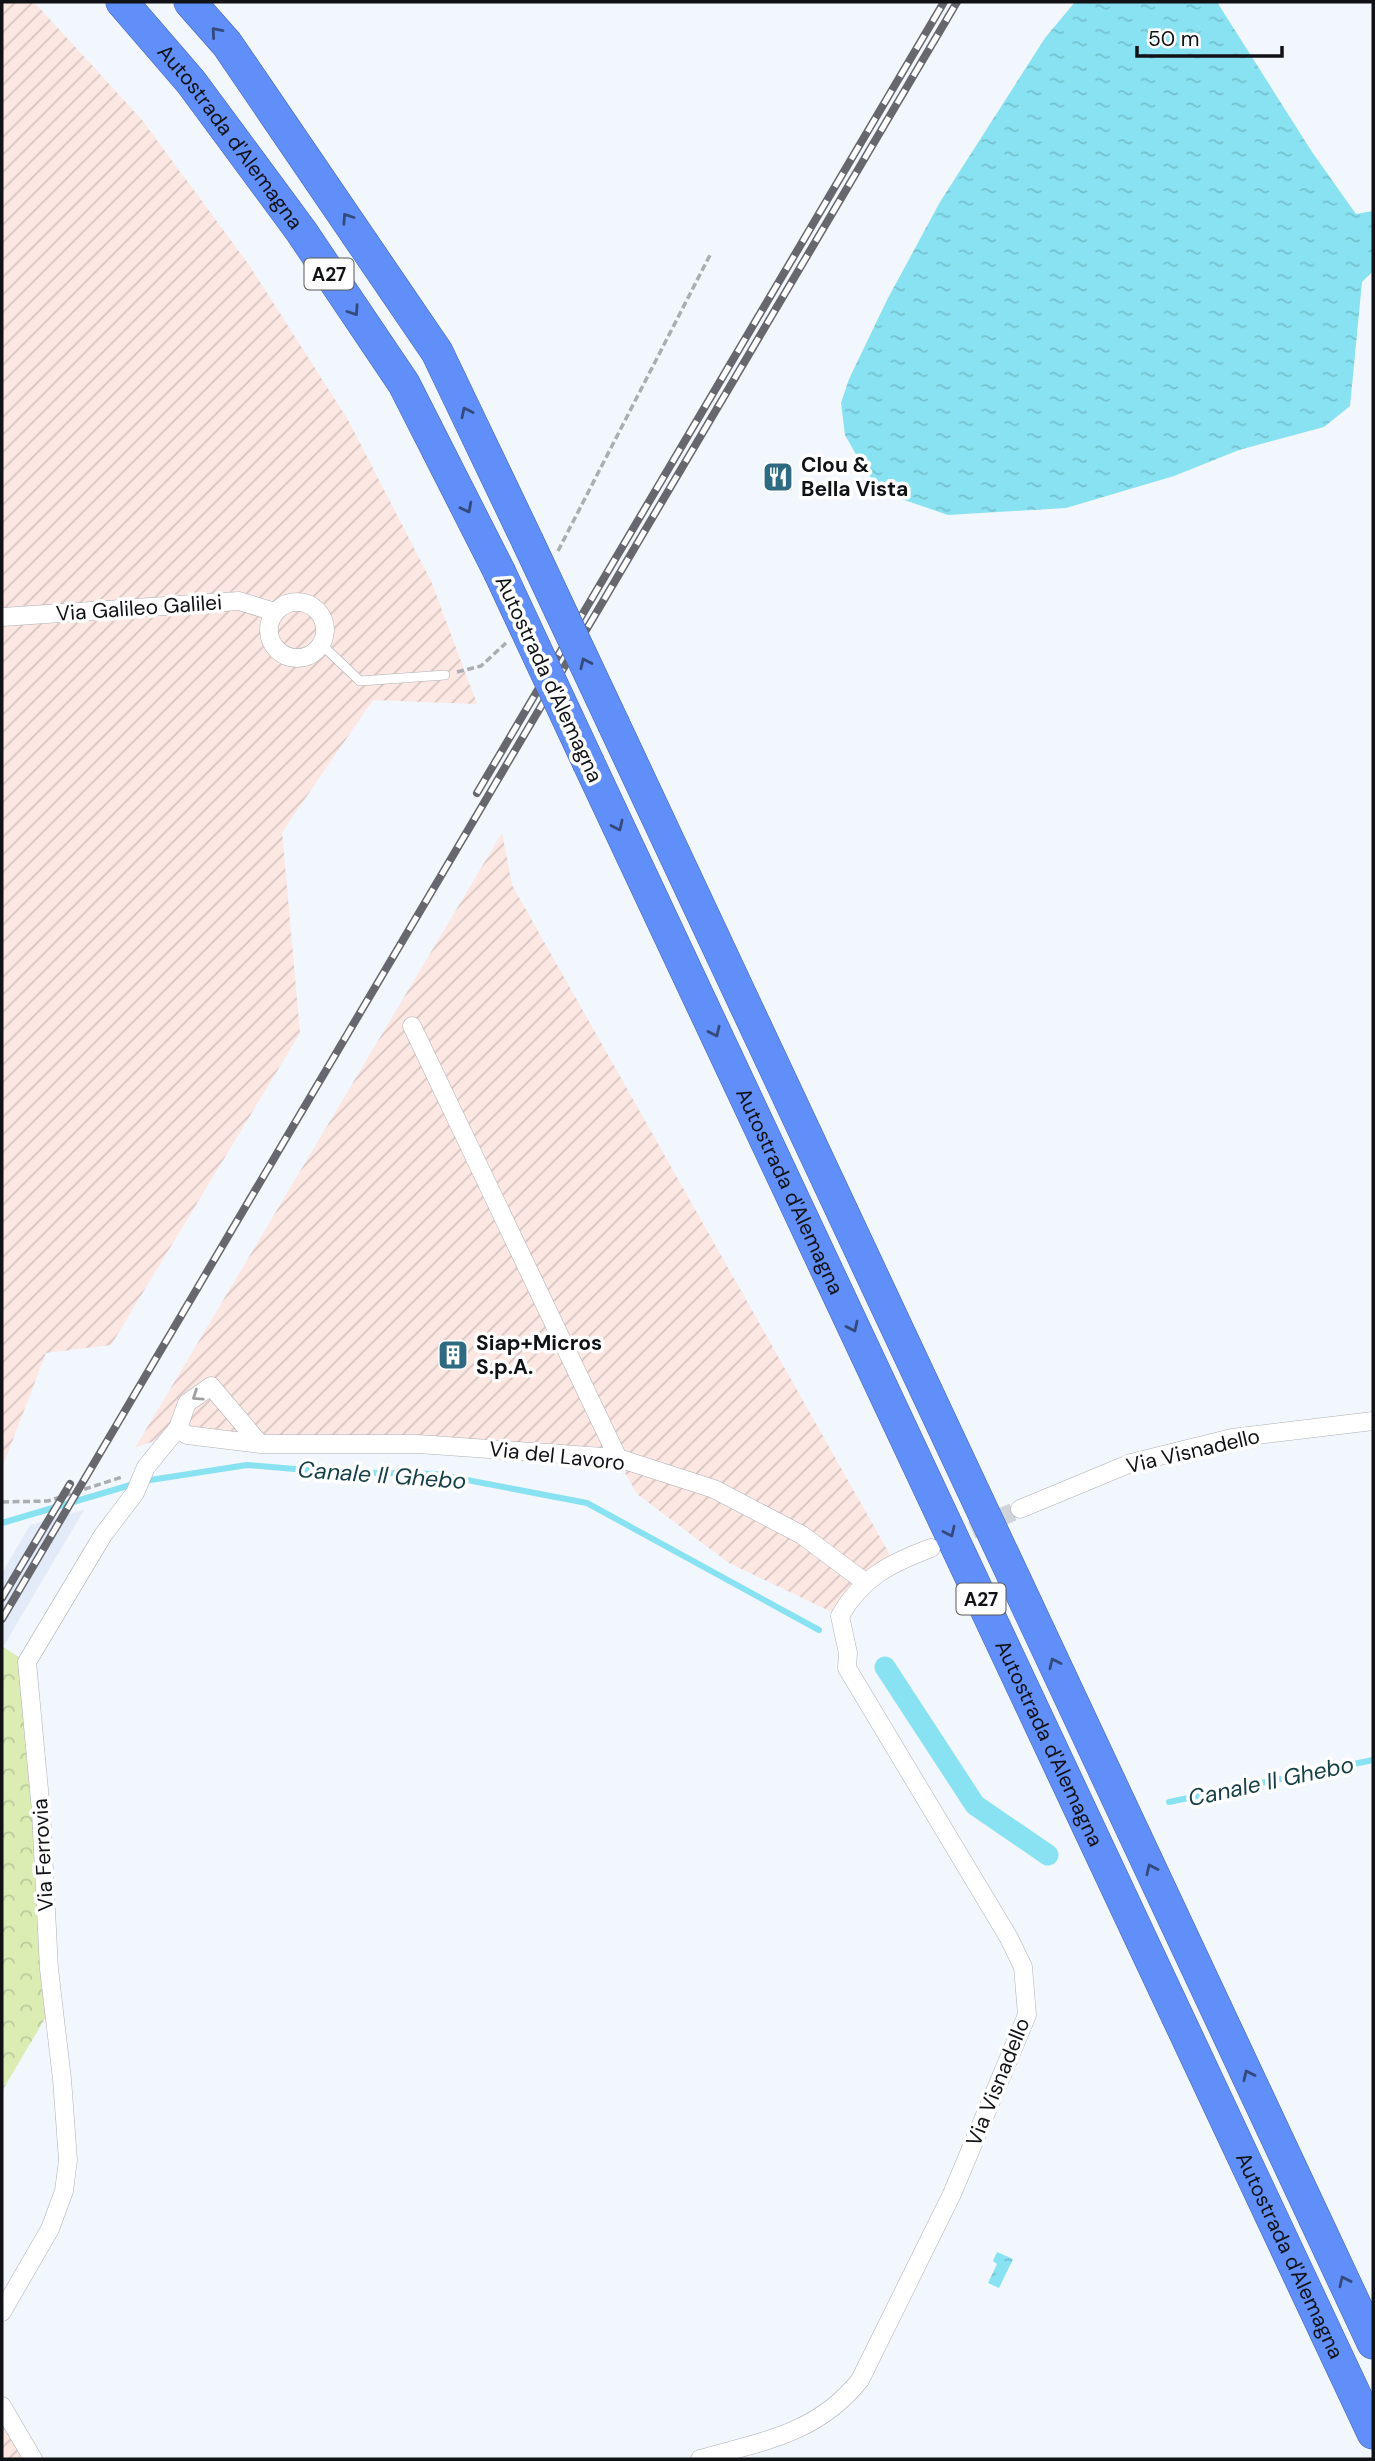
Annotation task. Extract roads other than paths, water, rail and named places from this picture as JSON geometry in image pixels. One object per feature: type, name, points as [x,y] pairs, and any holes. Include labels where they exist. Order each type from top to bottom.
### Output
[{"type":"highway","name":"Autostrada d'Alemagna","points":[[122,2],[207,104],[301,232],[404,384],[499,571],[1373,2433]]},
{"type":"highway","name":"Autostrada d'Alemagna","points":[[190,2],[227,44],[437,352],[1373,2343]]},
{"type":"street","name":"Via Galileo Galilei","points":[[2,617],[239,601],[275,612]]},
{"type":"street","points":[[291,602],[309,604],[317,610],[325,626],[325,636],[316,652],[298,659],[280,654],[274,647],[268,629],[275,612],[291,602]]},
{"type":"street","points":[[412,1026],[618,1458]]},
{"type":"street","points":[[178,1428],[187,1403],[211,1386],[260,1444]]},
{"type":"street","name":"Via Visnadello","points":[[1020,1510],[1131,1463],[1232,1438],[1373,1421]]},
{"type":"street","name":"Via del Lavoro","points":[[178,1428],[187,1435],[260,1444],[418,1444],[618,1458],[715,1489],[802,1535],[865,1582]]},
{"type":"street","name":"Via Ferrovia","points":[[2,2312],[50,2229],[64,2191],[68,2160],[49,1969],[41,1811],[27,1662],[103,1535],[135,1493],[146,1467],[178,1428]]},
{"type":"street","name":"Via Visnadello","points":[[700,2459],[796,2431],[845,2399],[860,2381],[952,2194],[1027,2015],[1023,1967],[1009,1938],[847,1668],[848,1653],[840,1616],[847,1602],[865,1582],[894,1562],[931,1548]]},
{"type":"street","points":[[2,2406],[33,2459]]},
{"type":"lane","points":[[321,645],[360,681],[445,675]]},
{"type":"water","points":[[1075,2],[1217,2],[1312,152],[1356,214],[1373,211],[1373,271],[1362,282],[1350,406],[1324,427],[1239,450],[1174,476],[1066,508],[948,515],[881,492],[845,435],[841,403],[849,379],[887,300],[940,202],[1045,38]]},
{"type":"water","points":[[997,2252],[1013,2259],[999,2288],[988,2283],[997,2264],[993,2261]]},
{"type":"waterway","name":"Canale Il Ghebo","points":[[144,1481],[247,1465],[330,1472],[436,1474],[587,1503],[819,1630]]},
{"type":"waterway","name":"Canale Il Ghebo","points":[[2,1523],[134,1484]]},
{"type":"waterway","name":"Canale Il Ghebo","points":[[885,1667],[975,1805],[1048,1855]]},
{"type":"waterway","name":"Canale Il Ghebo","points":[[1169,1802],[1373,1760]]},
{"type":"tunnel","points":[[947,1541],[1020,1509]]},
{"type":"railway","points":[[477,793],[944,2]]},
{"type":"railway","points":[[2,1619],[957,2]]},
{"type":"railway","points":[[2,1598],[70,1484]]},
{"type":"place","name":"Clou & Bella Vista","points":[[778,477]]},
{"type":"place","name":"Siap+Micros S.p.A.","points":[[453,1355]]}]
